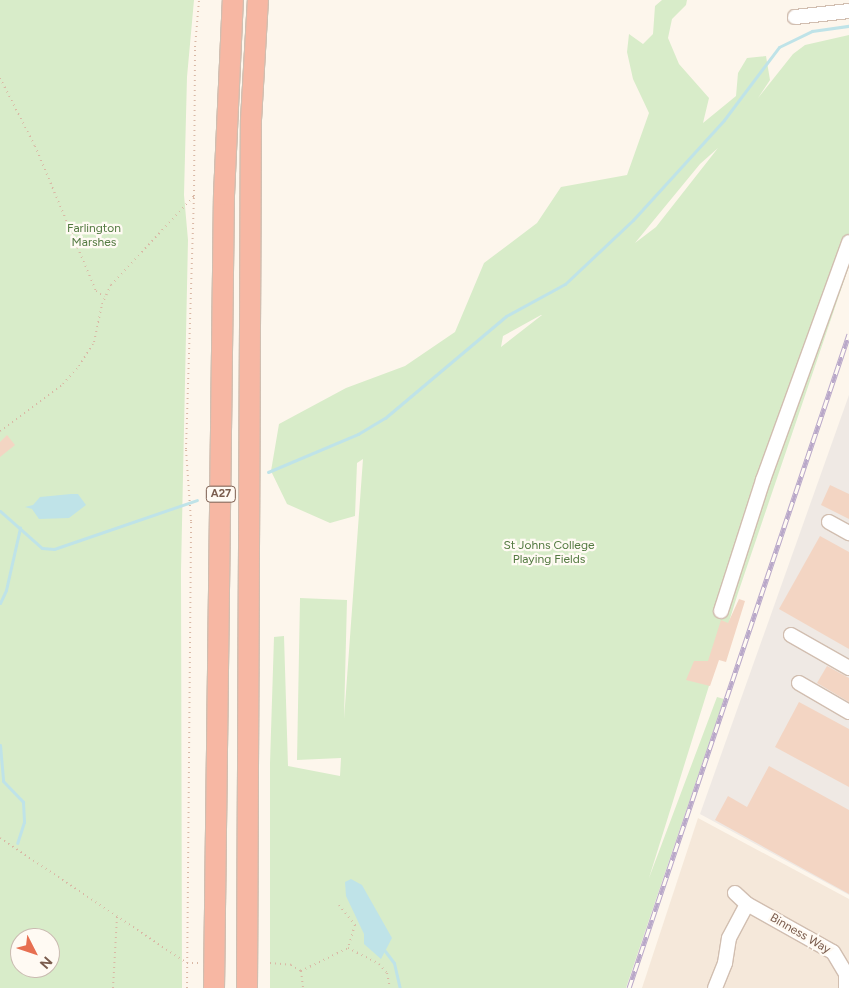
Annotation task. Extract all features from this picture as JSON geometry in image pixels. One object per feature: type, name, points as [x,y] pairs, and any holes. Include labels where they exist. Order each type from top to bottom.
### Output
[{"type":"highway","name":"A27","points":[[214,988],[224,195],[234,0]]},
{"type":"highway","name":"A27","points":[[247,988],[251,120],[258,0]]},
{"type":"street","points":[[795,17],[849,11]]},
{"type":"street","points":[[721,611],[763,480],[849,242]]},
{"type":"street","points":[[829,522],[849,533]]},
{"type":"street","points":[[791,635],[849,668]]},
{"type":"street","points":[[799,683],[849,712]]},
{"type":"street","name":"Binness Way","points":[[735,893],[747,904],[833,952],[846,974],[846,988]]},
{"type":"street","points":[[715,988],[725,963],[729,938],[747,904]]},
{"type":"path","points":[[187,988],[191,511],[186,449],[187,356],[194,196],[195,57],[199,0]]},
{"type":"path","points":[[0,78],[35,146],[96,291],[104,297]]},
{"type":"path","points":[[0,431],[63,384],[79,366],[94,342],[104,297],[122,271],[194,196]]},
{"type":"path","points":[[0,838],[187,963],[198,963]]},
{"type":"path","points":[[301,971],[348,948],[355,925],[339,905]]},
{"type":"path","points":[[113,988],[117,916]]},
{"type":"path","points":[[348,948],[369,960],[387,974],[390,988]]},
{"type":"path","points":[[270,963],[291,965],[301,971]]},
{"type":"path","points":[[301,971],[303,988]]},
{"type":"shaded area","points":[[849,395],[849,895],[700,814]]},
{"type":"shaded area","points":[[698,818],[849,899],[849,988],[642,988]]},
{"type":"green space","name":"Farlington Marshes","points":[[0,0],[194,0],[187,77],[184,195],[188,240],[181,571],[182,988],[0,988]]},
{"type":"green space","name":"St Johns College Playing Fields","points":[[662,0],[687,0],[686,5],[672,19],[668,38],[679,64],[709,98],[703,123],[736,96],[738,73],[747,58],[766,56],[770,80],[758,98],[793,54],[805,45],[849,35],[849,266],[738,593],[649,878],[717,697],[724,699],[626,988],[270,988],[270,763],[274,637],[284,636],[288,766],[340,776],[341,758],[297,760],[300,598],[347,600],[344,719],[363,459],[357,463],[355,516],[330,523],[287,504],[271,471],[279,424],[346,388],[405,366],[455,332],[484,263],[537,223],[561,187],[627,175],[649,113],[633,79],[627,52],[629,34],[643,44],[653,34],[655,6]],"holes":[[[718,148],[656,227],[635,243],[700,164]],[[542,315],[501,347],[503,336]]]},
{"type":"water","points":[[78,494],[86,505],[69,518],[39,519],[32,509],[25,507],[33,505],[40,497]]},
{"type":"water","points":[[351,879],[362,885],[392,938],[381,959],[364,944],[364,934],[346,896],[345,882]]},
{"type":"building","points":[[7,435],[15,445],[0,457],[0,442]]},
{"type":"building","points":[[830,485],[849,494],[849,519],[821,505]]},
{"type":"building","points":[[820,536],[849,552],[849,649],[779,609]]},
{"type":"building","points":[[739,599],[745,601],[726,662],[719,660],[710,686],[686,680],[694,661],[708,661],[721,620],[728,623]]},
{"type":"building","points":[[827,666],[849,678],[849,702],[817,683]]},
{"type":"building","points":[[799,702],[849,729],[849,787],[775,747]]},
{"type":"building","points":[[769,766],[849,810],[849,894],[715,820],[728,796],[747,807]]},
{"type":"waterway","points":[[268,472],[358,434],[385,418],[506,316],[565,284],[633,220],[724,120],[779,47],[812,31],[849,26]]},
{"type":"waterway","points":[[0,511],[42,548],[54,549],[197,500]]},
{"type":"waterway","points":[[0,603],[6,590],[20,528]]},
{"type":"waterway","points":[[0,745],[3,781],[23,802],[24,822],[17,843]]},
{"type":"waterway","points":[[385,951],[394,963],[400,988]]},
{"type":"railway","points":[[629,988],[849,334]]}]
